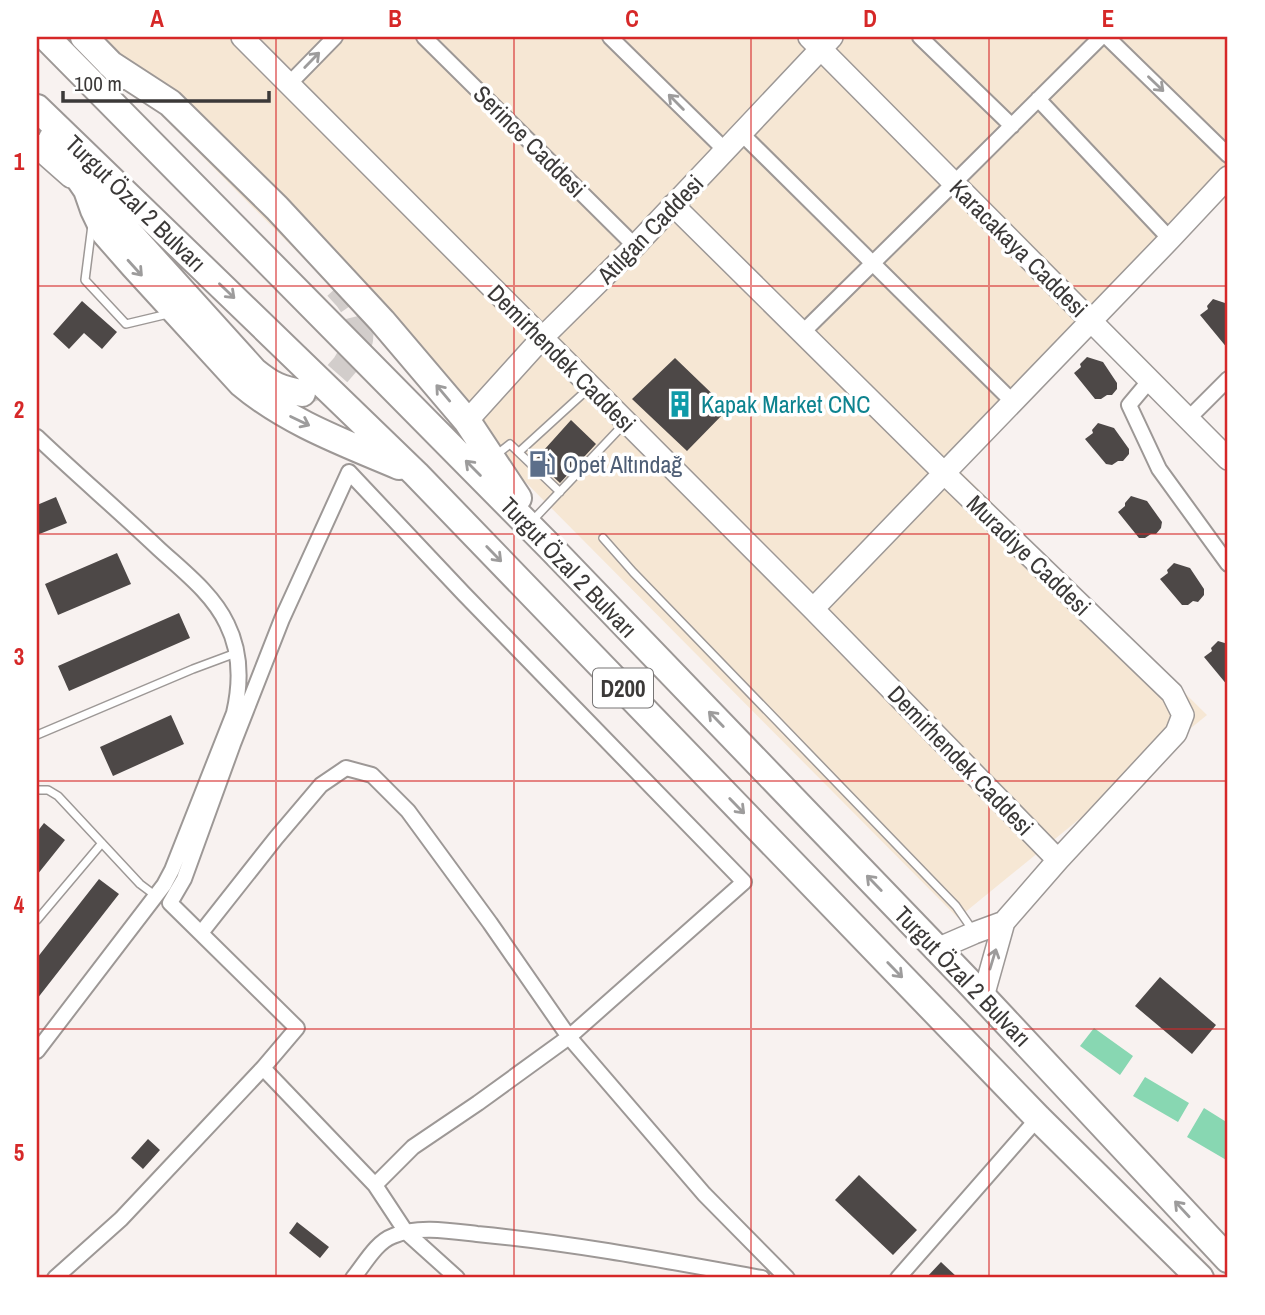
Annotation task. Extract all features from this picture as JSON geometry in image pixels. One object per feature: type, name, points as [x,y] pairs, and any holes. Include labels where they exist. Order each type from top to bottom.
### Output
[{"type":"highway","name":"Turgut Özal 2 Bulvarı","points":[[46,37],[552,549],[983,997],[1228,1259]]},
{"type":"highway","points":[[84,37],[336,286]]},
{"type":"highway","points":[[110,64],[170,103],[277,208],[382,321],[467,421],[552,549]]},
{"type":"highway","name":"Turgut Özal 2 Bulvarı","points":[[37,108],[416,474],[1038,1118],[1200,1278]]},
{"type":"highway","name":"Turgut Özal 2 Bulvarı","points":[[37,117],[91,200],[105,233],[229,371],[261,400],[282,412],[416,474]]},
{"type":"highway","name":"Turgut Özal 2 Bulvarı","points":[[91,200],[132,236],[254,371],[269,383],[284,390],[303,393]]},
{"type":"main road","points":[[37,146],[91,200]]},
{"type":"street","name":"Demirhendek Caddesi","points":[[242,37],[813,608],[1058,860]]},
{"type":"street","points":[[289,84],[335,37]]},
{"type":"street","name":"Serince Caddesi","points":[[424,37],[635,246]]},
{"type":"street","points":[[610,37],[725,150]]},
{"type":"street","points":[[920,37],[1012,126]]},
{"type":"street","points":[[802,332],[1101,37]]},
{"type":"street","points":[[1107,37],[1228,155]]},
{"type":"street","name":"Atılgan Caddesi","points":[[467,421],[542,338],[635,246],[741,133],[820,41]]},
{"type":"street","name":"Karacakaya Caddesi","points":[[820,41],[954,183],[1228,459]]},
{"type":"street","points":[[1038,99],[1170,239]]},
{"type":"street","points":[[741,133],[1013,402]]},
{"type":"street","points":[[813,608],[1228,177]]},
{"type":"street","name":"Muradiye Caddesi","points":[[673,205],[1172,693],[1183,715],[1176,733],[1004,922]]},
{"type":"street","points":[[1188,419],[1228,379]]},
{"type":"street","points":[[1150,380],[1129,405],[1159,469],[1228,564]]},
{"type":"street","points":[[37,437],[201,588],[228,624],[240,674],[234,713],[172,870],[156,897],[37,1051]]},
{"type":"street","points":[[55,1278],[121,1219],[298,1028],[170,903],[184,879],[282,619],[349,472],[744,882],[569,1037],[413,1147],[375,1185]]},
{"type":"street","points":[[201,933],[321,785],[346,768],[372,775],[408,811],[569,1037],[704,1194],[787,1278]]},
{"type":"street","points":[[937,949],[1004,922]]},
{"type":"street","points":[[983,997],[1004,922]]},
{"type":"street","points":[[263,1068],[375,1185],[406,1231],[457,1278]]},
{"type":"street","points":[[898,1278],[1038,1118]]},
{"type":"street","points":[[353,1278],[390,1236],[406,1231],[440,1230],[508,1236],[762,1278]]},
{"type":"lane","points":[[91,200],[85,280],[126,324],[176,312]]},
{"type":"lane","points":[[519,453],[590,386]]},
{"type":"lane","points":[[533,520],[626,422]]},
{"type":"lane","points":[[491,458],[510,444],[560,492]]},
{"type":"lane","points":[[603,538],[650,591],[956,906],[974,933]]},
{"type":"lane","points":[[37,735],[237,653]]},
{"type":"lane","points":[[37,790],[48,790],[58,796],[140,884],[156,897]]},
{"type":"lane","points":[[37,920],[102,843]]},
{"type":"shaded area","points":[[84,37],[1228,37],[1228,174],[953,464],[1207,715],[958,918]]},
{"type":"green space","points":[[1094,1028],[1133,1056],[1120,1075],[1080,1046]]},
{"type":"green space","points":[[1145,1077],[1189,1103],[1178,1122],[1133,1096]]},
{"type":"green space","points":[[1204,1108],[1228,1123],[1228,1161],[1187,1137]]},
{"type":"building","points":[[1213,299],[1228,304],[1228,349],[1200,315],[1208,309],[1207,306]]},
{"type":"building","points":[[82,301],[117,332],[102,349],[84,333],[69,349],[53,334]]},
{"type":"building","points":[[1087,357],[1103,362],[1117,383],[1117,389],[1112,395],[1095,399],[1074,373]]},
{"type":"building","name":"Kapak Market CNC","points":[[675,358],[728,409],[687,451],[632,399]]},
{"type":"building","points":[[571,420],[596,444],[560,483],[535,460]]},
{"type":"building","points":[[1098,423],[1114,428],[1129,449],[1129,454],[1123,461],[1106,464],[1085,439],[1093,433],[1092,430]]},
{"type":"building","points":[[1131,496],[1147,501],[1162,522],[1156,534],[1139,538],[1118,512]]},
{"type":"building","points":[[56,497],[67,523],[37,535],[37,505]]},
{"type":"building","points":[[117,553],[131,584],[58,615],[45,584]]},
{"type":"building","points":[[1174,563],[1190,568],[1204,589],[1204,595],[1198,602],[1182,605],[1160,579]]},
{"type":"building","points":[[179,613],[190,638],[69,691],[58,666]]},
{"type":"building","points":[[1218,641],[1228,644],[1228,686],[1204,657]]},
{"type":"building","points":[[171,715],[184,744],[113,776],[100,747]]},
{"type":"building","points":[[44,823],[65,840],[37,875],[37,832]]},
{"type":"building","points":[[99,879],[119,894],[37,999],[37,958]]},
{"type":"building","points":[[1160,977],[1216,1025],[1192,1054],[1135,1006]]},
{"type":"building","points":[[148,1139],[160,1150],[143,1169],[131,1158]]},
{"type":"building","points":[[859,1175],[917,1230],[893,1255],[835,1200]]},
{"type":"building","points":[[297,1222],[329,1247],[320,1258],[289,1233]]},
{"type":"building","points":[[941,1262],[958,1278],[926,1278]]},
{"type":"tunnel","points":[[304,392],[331,381],[345,365],[360,340],[358,314],[337,287]]},
{"type":"place","name":"Kapak Market CNC","points":[[680,404]]},
{"type":"place","name":"Opet Altındağ","points":[[542,464]]}]
